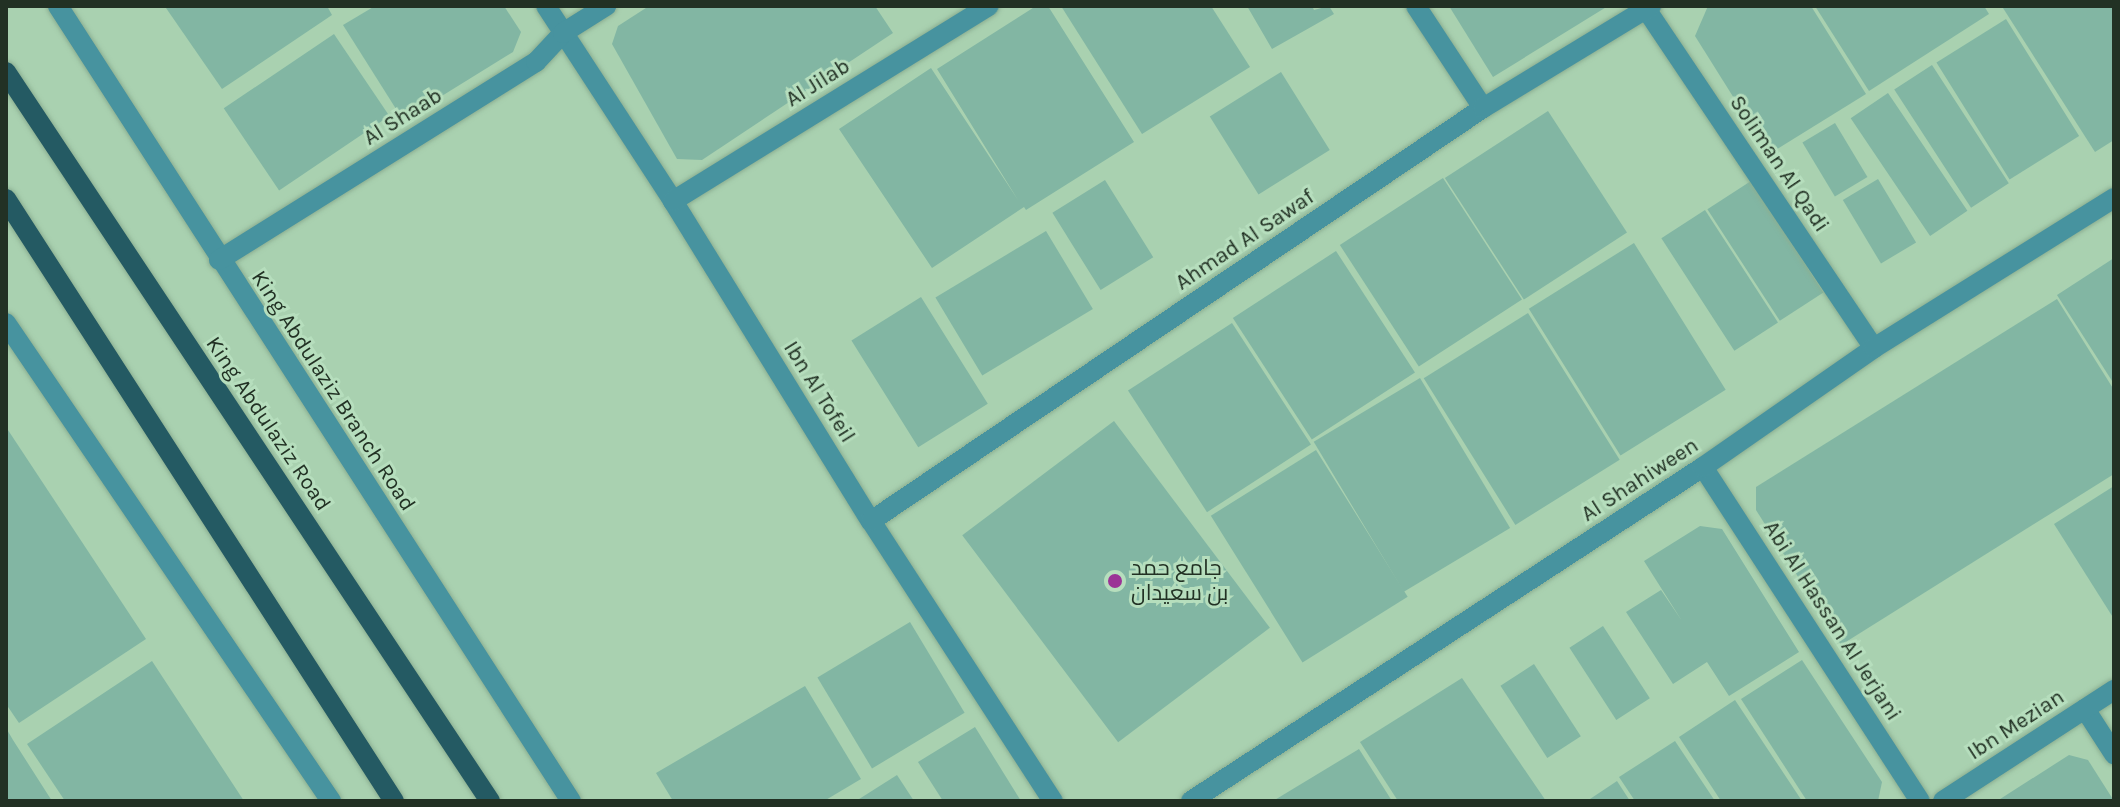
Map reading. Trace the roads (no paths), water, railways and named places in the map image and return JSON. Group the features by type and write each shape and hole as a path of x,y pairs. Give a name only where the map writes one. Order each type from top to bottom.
{"main road":[{"name":"King Abdulaziz Road","path":"6,72 490,801"},
{"path":"6,199 394,801"}],"street":[{"name":"King Abdulaziz Branch Road","path":"58,6 219,260 571,801"},
{"name":"Ibn Al Tofeil","path":"546,6 673,201 871,521 1053,801"},
{"name":"Al Shaab","path":"219,260 536,62 563,33 606,6"},
{"name":"Al Jilab","path":"673,201 989,6"},
{"path":"1416,6 1483,108"},
{"name":"Ahmad Al Sawaf","path":"871,521 1483,108 1647,7"},
{"name":"Soliman Al Qadi","path":"1647,7 1874,348"},
{"name":"Al Shahiween","path":"1191,801 1703,467 1874,348 2114,198"},
{"path":"6,323 14,352 331,801"},
{"name":"Abi Al Hassan Al Jerjani","path":"1703,467 1920,801"},
{"name":"Ibn Mezian","path":"1943,801 2114,690"},
{"path":"2085,709 2114,754"}],"place":[{"name":"جامع حمد بن سعيدان","path":"1115,581"}]}
